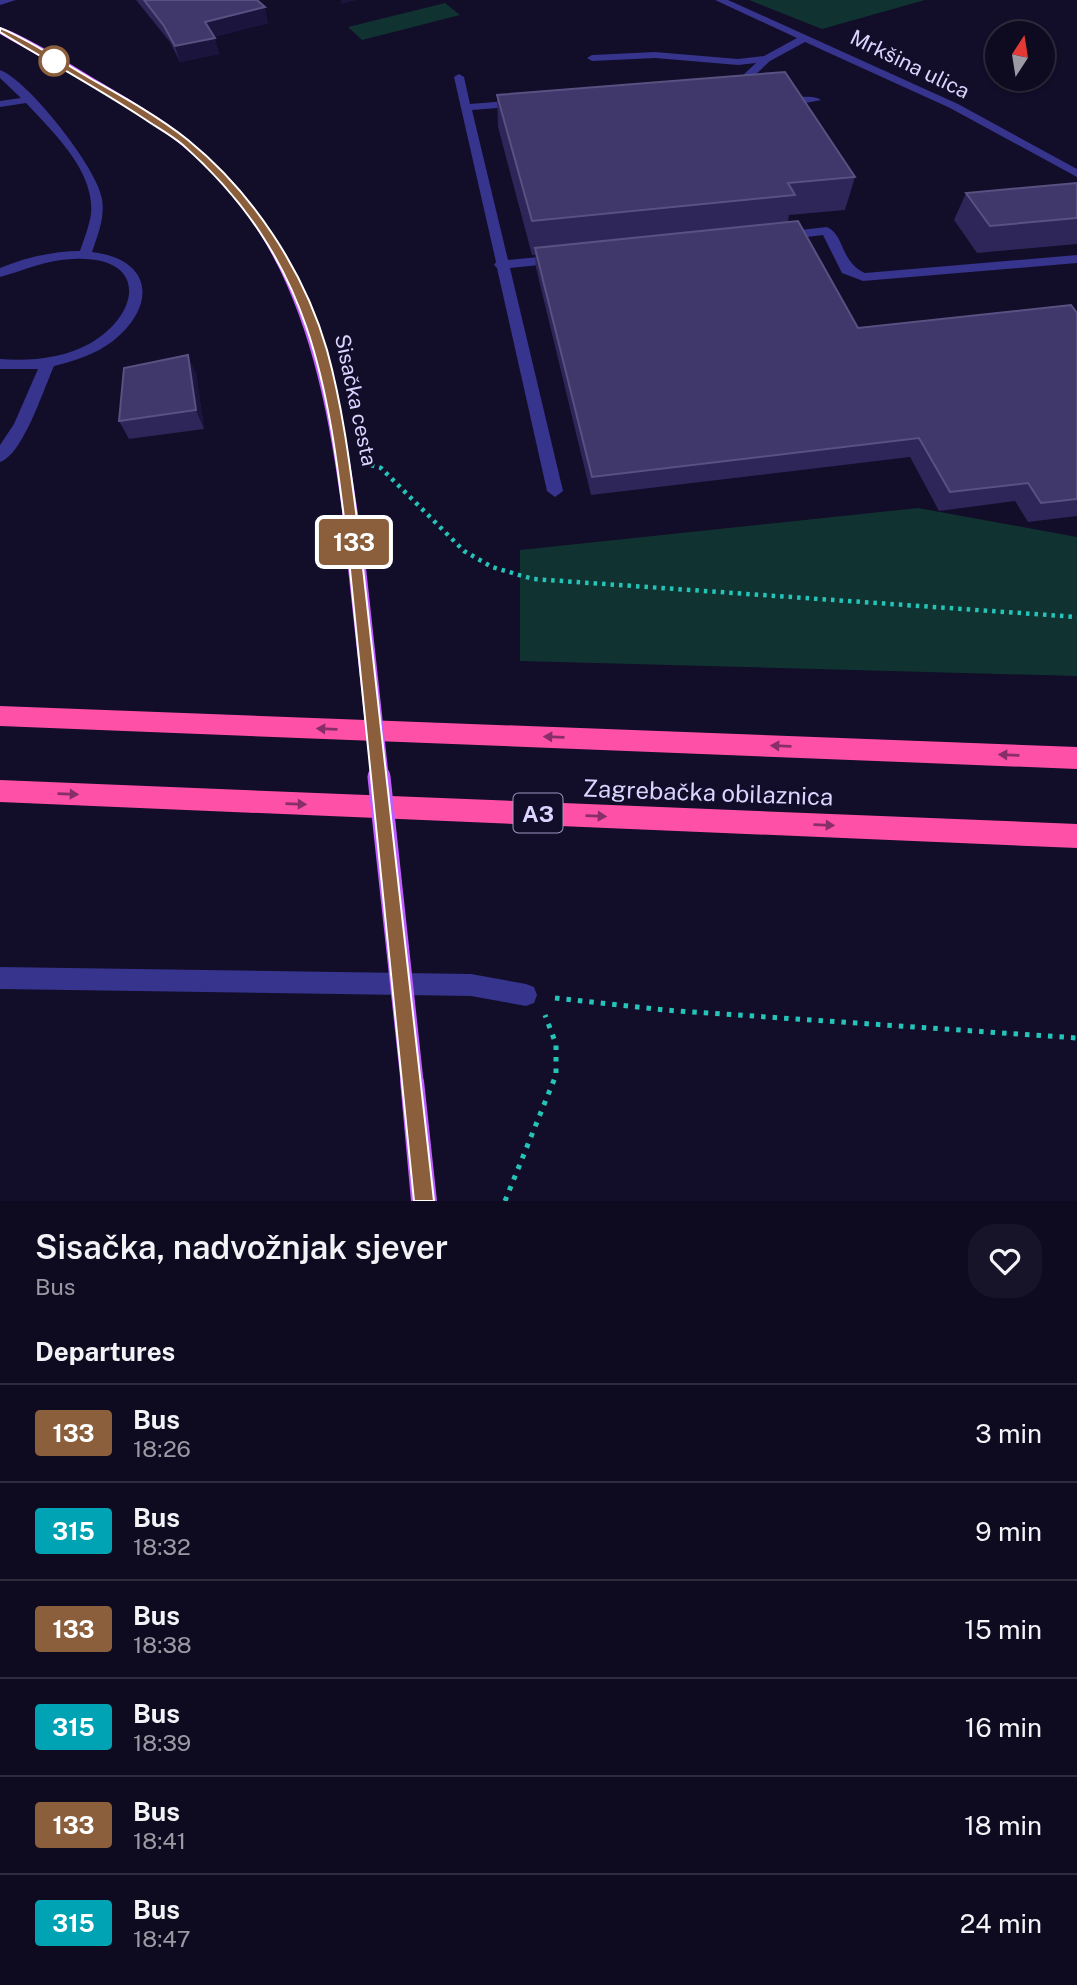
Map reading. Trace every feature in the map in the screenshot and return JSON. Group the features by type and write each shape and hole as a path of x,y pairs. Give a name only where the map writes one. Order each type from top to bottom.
{"highway":[{"name":"Zagrebačka obilaznica","path":"0,716 1077,758"},
{"name":"Zagrebačka obilaznica","path":"0,791 1077,836"}],"main road":[{"name":"Sisačka cesta","path":"0,30 120,99 184,141 230,187 267,234 295,282 321,349 342,449 355,550 424,1201"}],"street":[{"path":"0,2 11,0"},
{"name":"Mrkšina ulica","path":"720,0 807,37 954,106 1077,174"},
{"path":"592,58 655,55 738,62 766,59 807,37"},
{"path":"724,89 744,89 766,59"},
{"path":"0,73 28,100 94,182 97,212 85,255"},
{"path":"459,77 500,265 555,491"},
{"path":"772,96 795,102 816,100"},
{"path":"0,104 28,100"},
{"path":"467,107 535,102"},
{"path":"773,237 827,231 847,270 863,277 1077,259"},
{"path":"0,273 30,261 58,255 85,255 109,260 127,270 137,284 137,302 127,321 107,339 80,353 48,363 17,366 0,363"},
{"path":"500,265 568,258"},
{"path":"0,456 20,432 28,405 48,363"},
{"path":"0,978 471,985 526,995"}],"path":[{"path":"370,464 381,468 464,551 492,567 533,579 1077,617"},
{"path":"526,995 664,1010 1077,1038"},
{"path":"505,1201 556,1075 559,1057 555,1035 543,1012 526,995"}],"green space":[{"path":"749,0 925,0 822,29"},
{"path":"445,3 460,15 362,40 348,27"},
{"path":"918,508 1077,537 1077,676 520,661 520,550"}],"building":[{"path":"144,0 257,0 265,7 205,22 215,38 175,46"},
{"path":"785,72 855,177 788,183 795,195 532,221 497,95"},
{"path":"1077,183 1077,218 990,226 966,193"},
{"path":"798,221 858,328 1071,305 1077,313 1077,499 1041,503 1028,483 950,492 919,438 592,477 535,248"},
{"path":"188,355 196,410 119,421 124,368"}],"bus line":[{"name":"133","path":"0,30 120,99 184,141 230,187 267,234 295,282 321,349 342,449 355,550 424,1201"}]}
